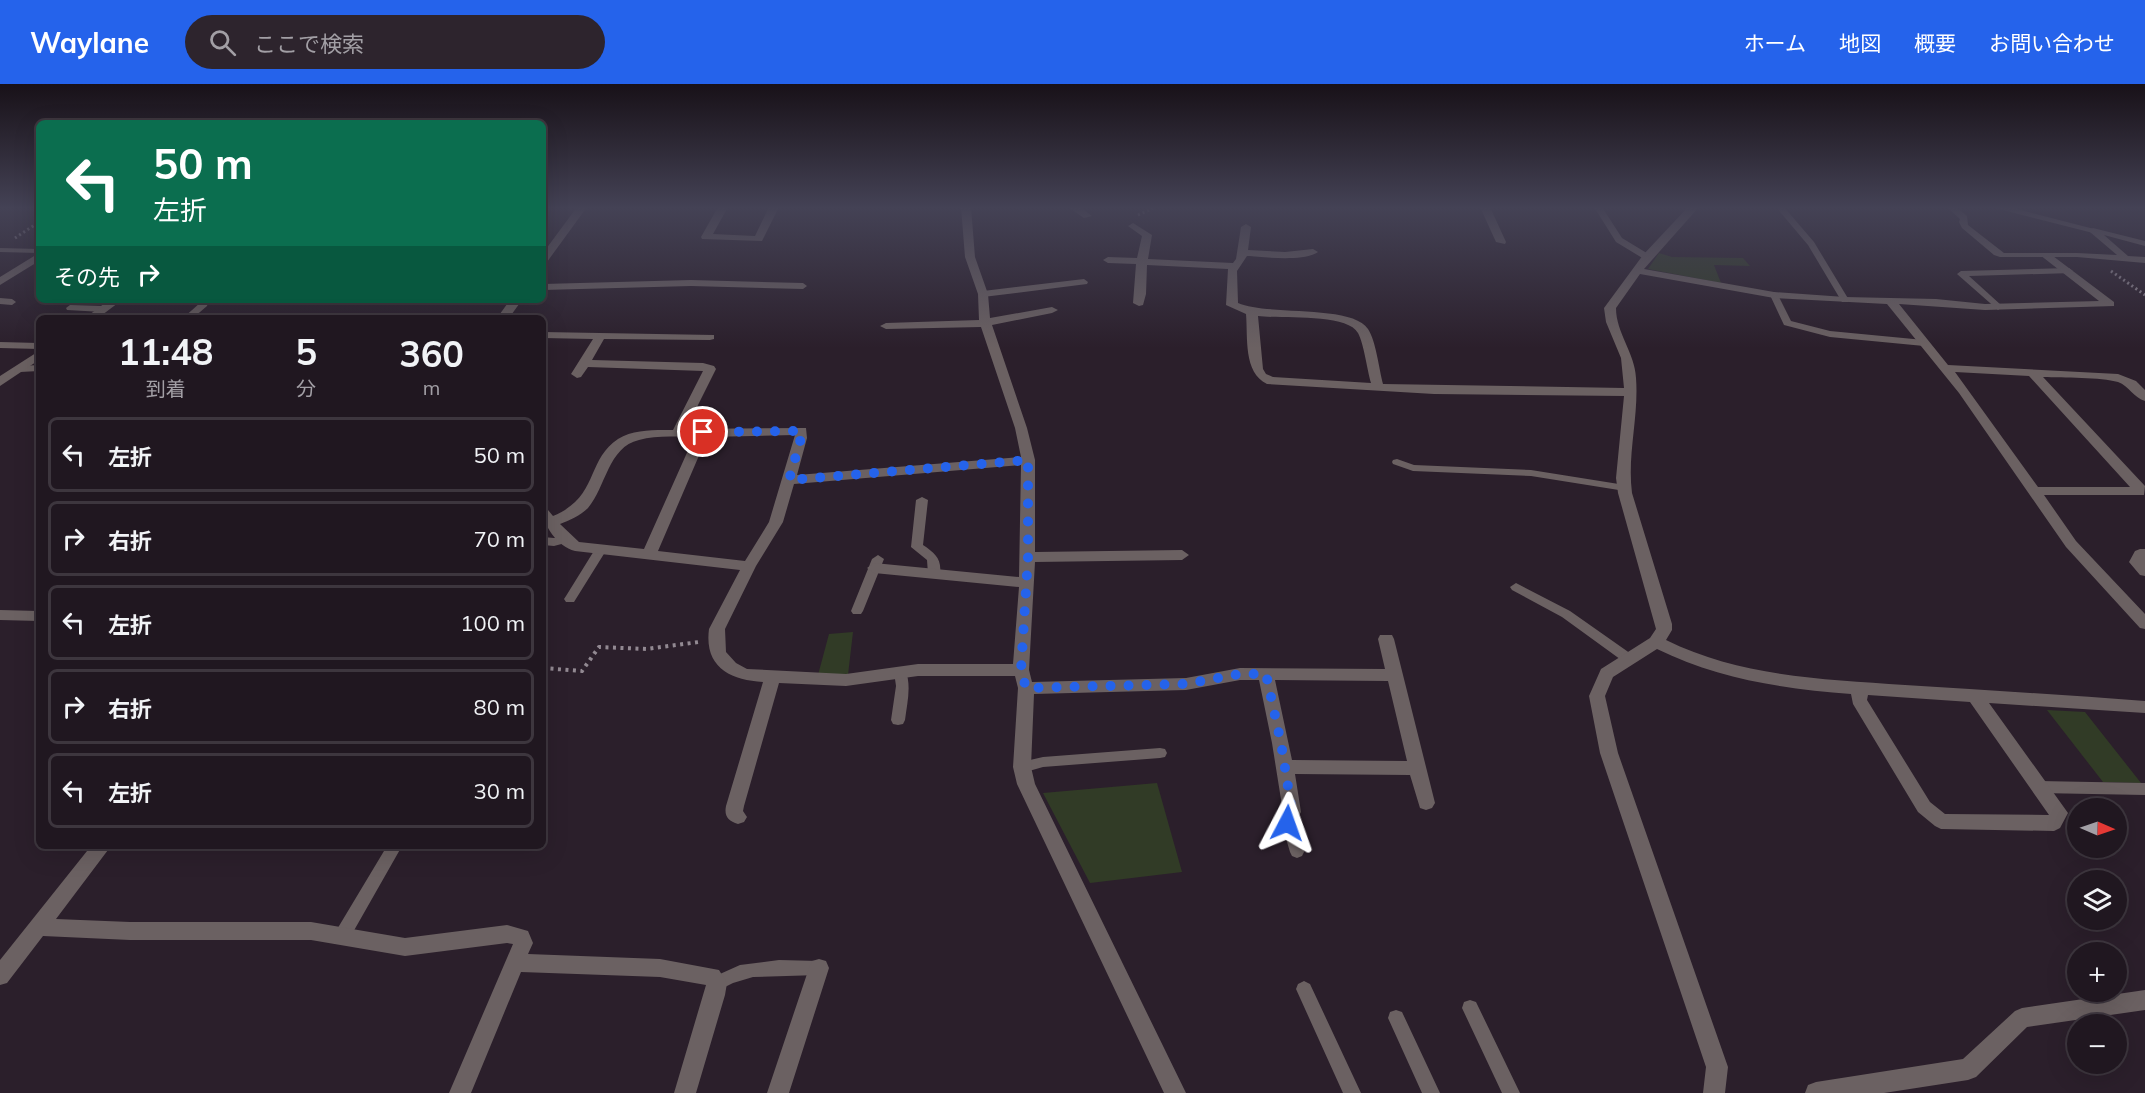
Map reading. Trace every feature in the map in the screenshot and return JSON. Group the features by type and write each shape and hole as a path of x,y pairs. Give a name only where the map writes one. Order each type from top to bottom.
{"street":[{"path":"970,254 982,294 986,322 1021,428 1028,460 1028,557 1021,670 1026,688 1022,767 1026,784 1175,1093"},
{"path":"1139,303 1142,294 1141,267 1145,254"},
{"path":"1242,254 1232,271 1231,303 1236,308 1252,313 1320,316 1358,324 1363,330 1378,387"},
{"path":"1276,254 1298,254"},
{"path":"1652,254 1612,303 1610,313 1627,355 1630,392 1623,478 1664,630 1656,642 1607,673 1597,696 1609,753 1717,1067 1714,1093"},
{"path":"1643,264 1774,295 1998,307 2110,304 2045,255"},
{"path":"0,282 36,258"},
{"path":"1108,260 1235,266"},
{"path":"1890,301 1946,368 2082,558 2145,624"},
{"path":"95,315 112,303"},
{"path":"886,326 986,322 1052,310"},
{"path":"1252,313 1256,364 1258,373 1265,380 1378,387 1630,392"},
{"path":"546,335 710,337"},
{"path":"600,337 580,369 703,367 710,369 678,433"},
{"path":"0,345 36,346"},
{"path":"0,382 36,358"},
{"path":"1946,368 2118,378 2140,388 2145,397"},
{"path":"2032,373 2143,490"},
{"path":"749,566 575,546 565,539 547,517 582,505 612,450 618,443 642,434 801,431 789,480 773,528 749,566 717,629 715,640 718,653 731,669 745,675 846,680 940,669 1021,670"},
{"path":"648,555 703,432"},
{"path":"789,480 1028,460"},
{"path":"2033,491 2143,490"},
{"path":"2145,554 2140,554 2136,562 2145,571"},
{"path":"1028,557 1182,555"},
{"path":"876,563 934,574 1025,583"},
{"path":"0,615 36,616"},
{"path":"1386,639 1426,803"},
{"path":"1656,642 1696,662 1737,675 1782,682 2144,707"},
{"path":"1026,688 1186,684 1240,674 1395,675"},
{"path":"1266,674 1292,812"},
{"path":"738,817 734,813 735,806 772,677"},
{"path":"1860,688 1859,700 1924,807 1941,821 2054,823 2059,813 1975,696"},
{"path":"1284,767 1418,768"},
{"path":"0,976 100,849"},
{"path":"38,927 130,931 311,932 405,947 516,935 521,937 523,943 460,1093"},
{"path":"515,963 660,968 712,977 717,983 716,995 685,1093"},
{"path":"778,1093 819,968"},
{"path":"1816,1093 1968,1069 2022,1018 2145,1000"}],"lane":[{"path":"1633,254 1643,264"},
{"path":"1817,254 1845,300"},
{"path":"2023,254 2145,260"},
{"path":"2121,254 2125,258"},
{"path":"1998,307 1961,274 2069,271"},
{"path":"982,294 1084,282"},
{"path":"546,287 691,283 803,286"},
{"path":"1774,295 1787,323 1830,334 1924,343"},
{"path":"0,302 12,302"},
{"path":"191,315 204,303"},
{"path":"70,308 103,309"},
{"path":"20,369 36,368"},
{"path":"1397,462 1413,468 1531,473 1625,488"},
{"path":"922,500 917,547 933,558 936,566 934,574"},
{"path":"546,541 565,539"},
{"path":"570,599 601,549"},
{"path":"857,611 876,563"},
{"path":"1516,587 1566,614 1629,659"},
{"path":"898,720 903,686 900,672"},
{"path":"1022,767 1043,762 1160,753"},
{"path":"2039,787 2145,789"},
{"path":"1292,812 1287,818 1287,823 1297,852"},
{"path":"342,936 393,849"},
{"path":"717,983 730,974 745,970 819,968"},
{"path":"1304,989 1352,1093"},
{"path":"1470,1008 1512,1093"},
{"path":"1396,1018 1431,1093"}],"path":[{"path":"2091,256 2145,295"},
{"path":"546,668 582,670 599,647 646,649 715,640"}],"green space":[{"path":"1658,254 1672,257 1743,258 1750,266 1714,265 1721,283 1648,269"},
{"path":"853,632 848,675 818,675 829,634"},
{"path":"2047,710 2085,712 2141,783 2103,782"},
{"path":"1157,783 1182,872 1090,883 1043,793"}],"route":[{"path":"703,432 791,429 801,431 789,480 1028,460 1028,557 1021,670 1026,688 1186,684 1240,674 1266,674 1281,743 1292,812 1287,818 1287,823"}]}
